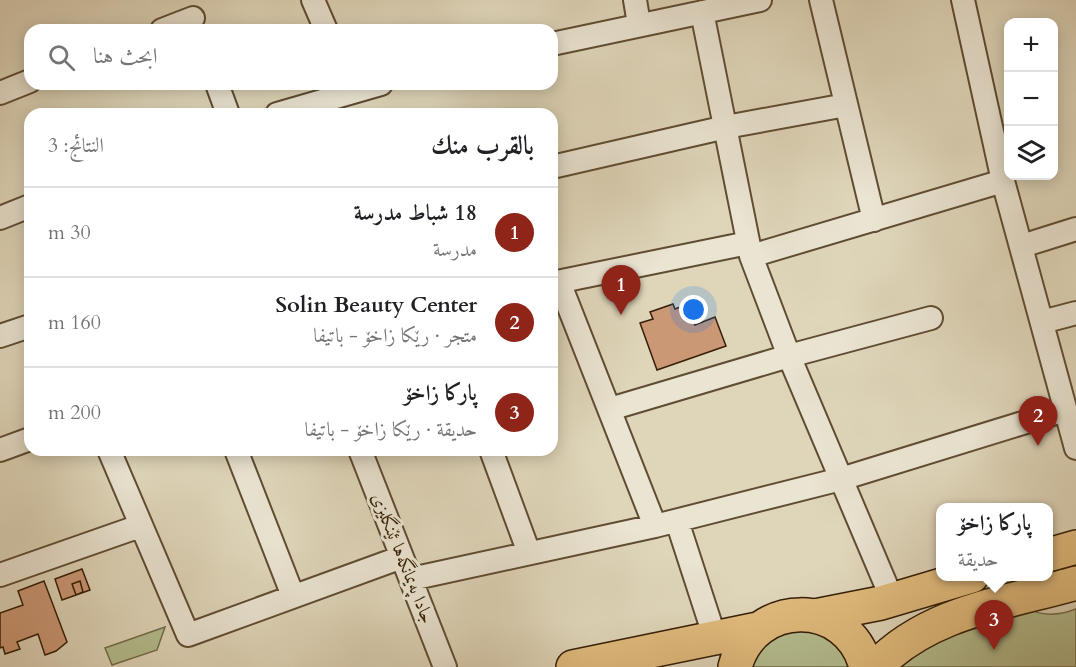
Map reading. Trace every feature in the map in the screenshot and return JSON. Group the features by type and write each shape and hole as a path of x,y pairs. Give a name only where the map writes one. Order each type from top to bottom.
{"highway":[{"path":"1053,554 1076,547"},
{"path":"735,667 746,642 758,629 775,619 795,614 815,615 886,601 955,581"},
{"path":"876,667 909,639 947,619 1076,583"},
{"path":"886,601 875,619 884,636 909,639"},
{"path":"815,615 835,623 851,636 863,654 866,667"},
{"path":"573,667 758,629"}],"street":[{"path":"313,0 323,24"},
{"path":"634,0 639,24"},
{"path":"558,43 760,0"},
{"path":"821,0 874,220"},
{"path":"963,0 1003,181 1042,322 1068,401 1076,448"},
{"path":"702,12 750,250 789,356 841,479 886,601"},
{"path":"175,24 192,16"},
{"path":"0,93 24,83"},
{"path":"219,90 226,108"},
{"path":"293,108 342,90"},
{"path":"558,166 726,127 846,105"},
{"path":"558,282 750,250 874,220 1003,181"},
{"path":"0,218 24,208"},
{"path":"1022,246 1076,229"},
{"path":"558,289 610,409 655,526"},
{"path":"1042,322 1076,313"},
{"path":"610,409 789,356 931,318"},
{"path":"0,336 24,328"},
{"path":"411,579 677,521 841,479 1068,401"},
{"path":"0,450 24,442"},
{"path":"112,456 188,635 402,557"},
{"path":"238,456 293,596"},
{"name":"جادا په‌يمانگه‌ها ئێنگليزى","path":"362,456 446,667"},
{"path":"492,456 529,553"},
{"path":"677,521 715,638"},
{"path":"0,575 140,526"}],"green space":[{"path":"1024,606 1043,614 1063,613 1076,609 1076,667 892,667 930,636"},
{"path":"165,627 157,650 112,665 105,648"},
{"path":"794,628 828,634 853,667 750,667 763,644"}],"building":[{"path":"673,304 675,309 688,304 695,325 715,317 726,346 657,370 640,323 653,319 650,312"},
{"path":"82,569 90,590 62,600 55,579"},
{"path":"44,581 67,642 56,651 45,655 38,634 17,642 20,649 5,654 3,647 0,648 0,613 23,605 18,591"},
{"path":"80,581 83,592 76,595 72,584"}],"place":[{"name":"18 شباط مدرسة","path":"621,315"},
{"name":"Solin Beauty Center","path":"1038,446"},
{"name":"پارکا زاخۆ","path":"994,650"}]}
